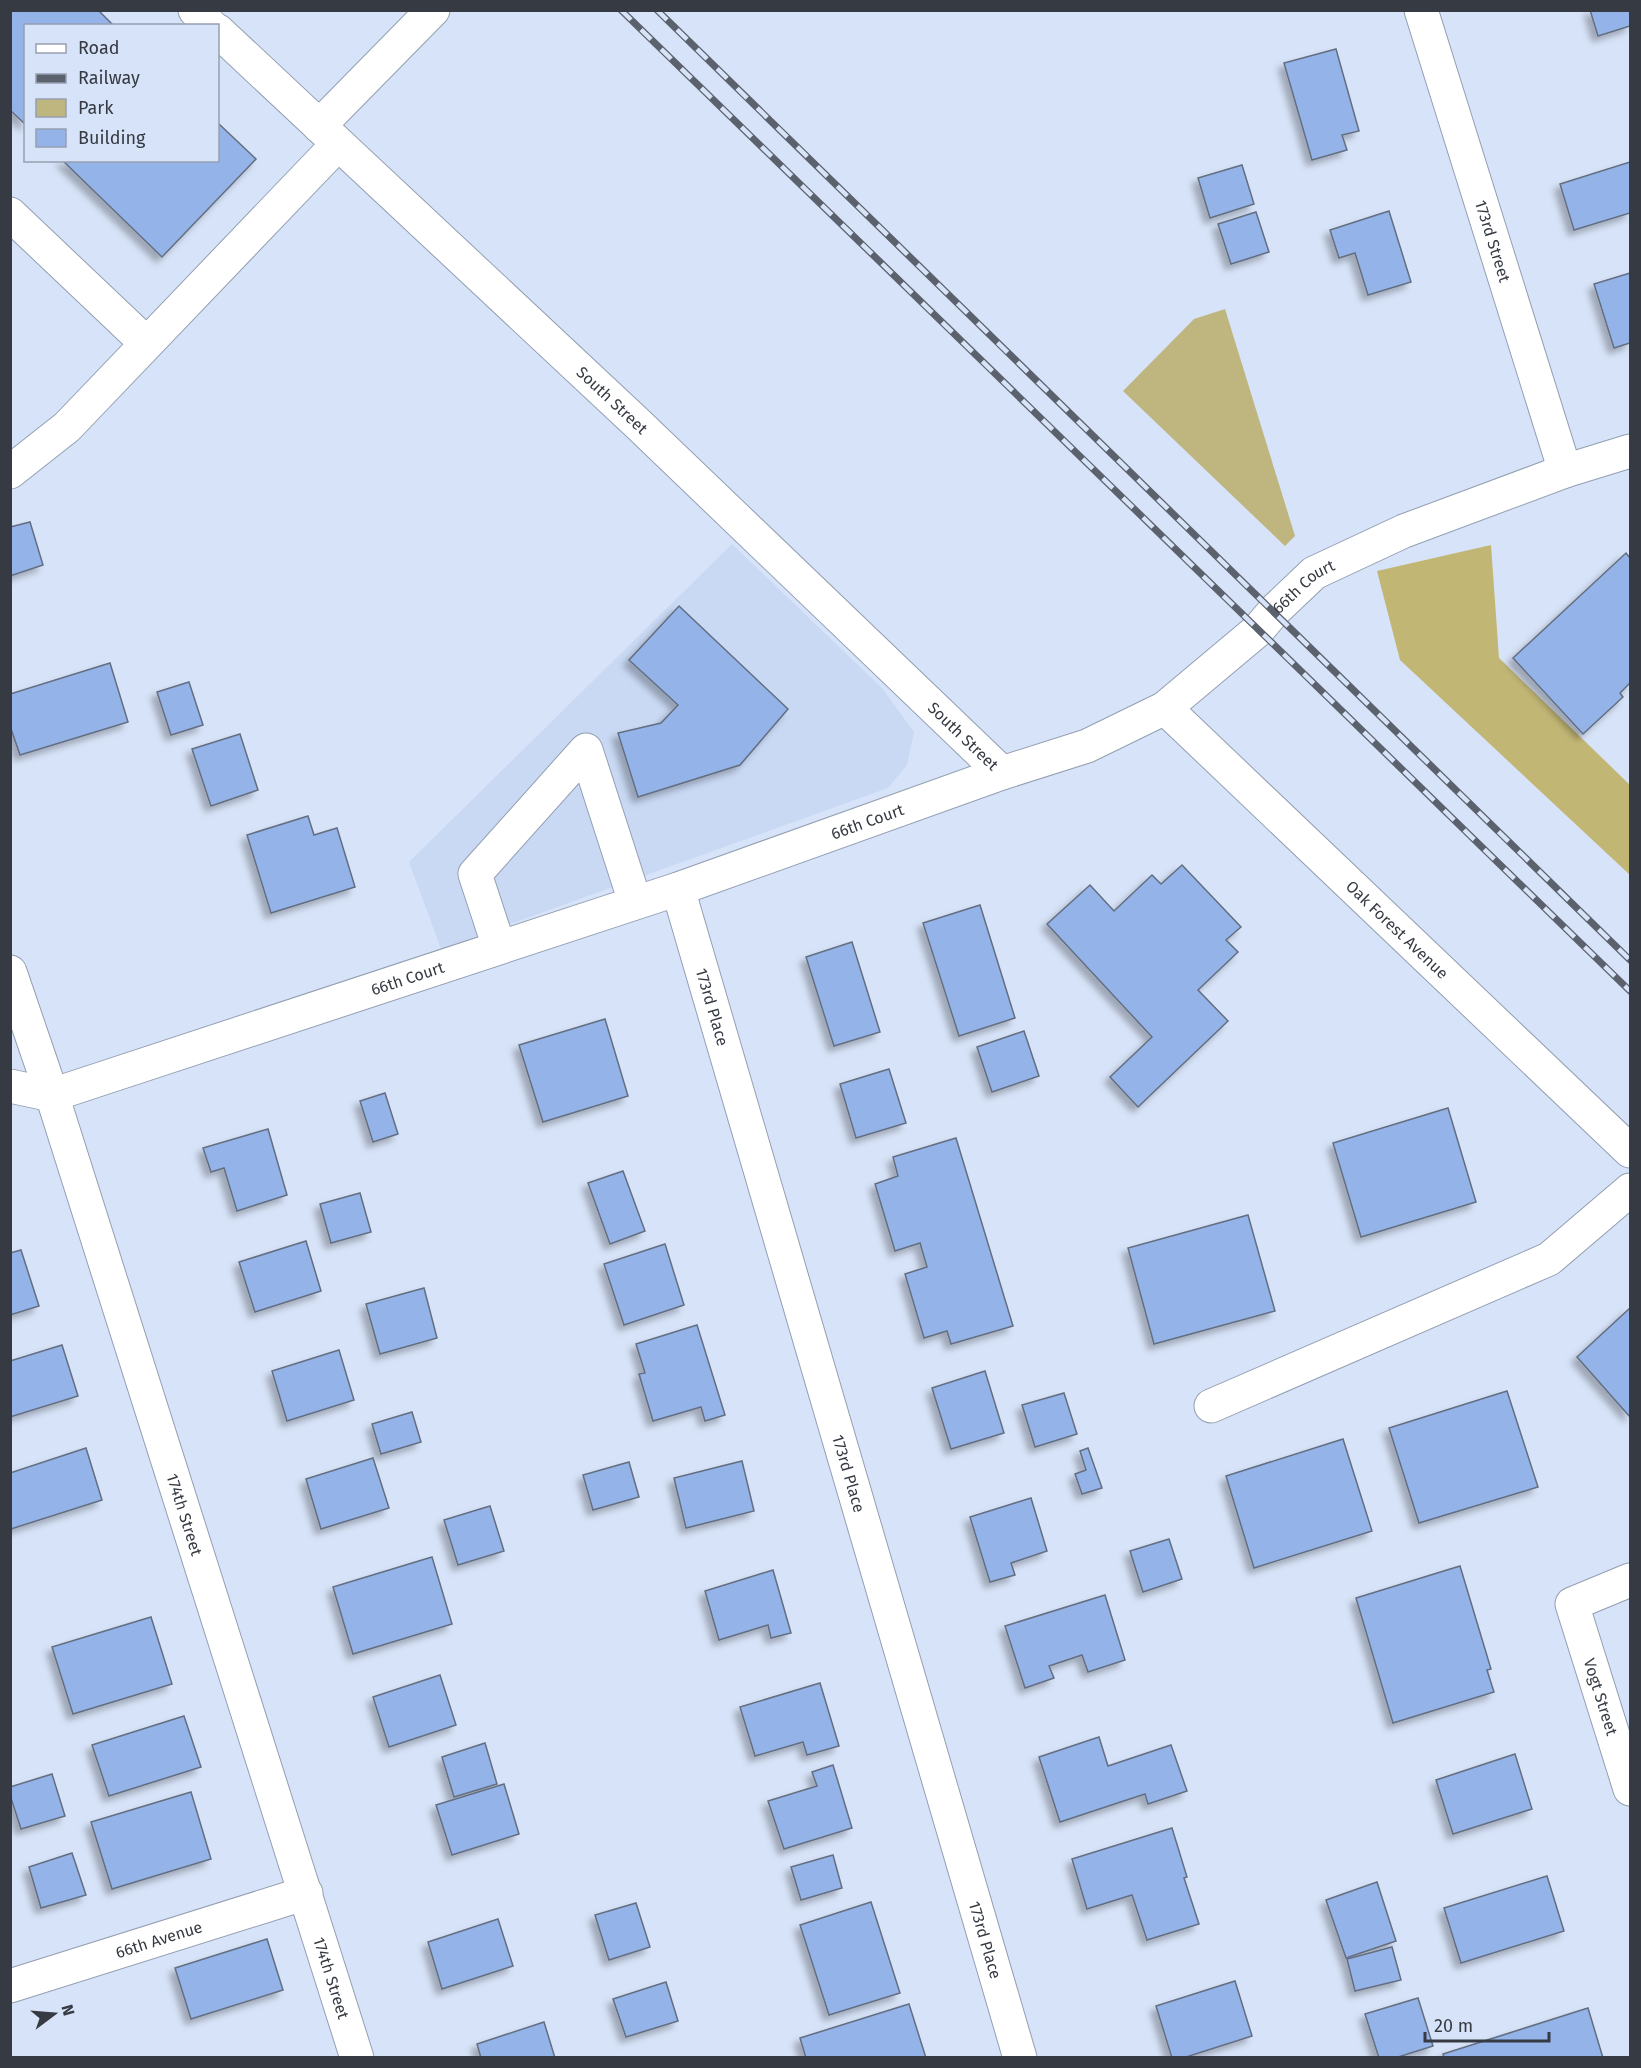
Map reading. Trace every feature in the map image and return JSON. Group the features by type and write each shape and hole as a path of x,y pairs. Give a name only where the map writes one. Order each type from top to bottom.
{"street":[{"path":"195,10 209,24"},
{"path":"10,472 67,427 146,343 329,135 433,10"},
{"name":"173rd Street","path":"1421,10 1565,471"},
{"name":"South Street","path":"219,32 628,415 1002,773"},
{"path":"10,214 146,343"},
{"name":"66th Court","path":"52,1095 678,888 1002,773 1087,746 1165,708 1258,630 1274,611 1314,573 1404,531 1565,471 1630,451"},
{"name":"Oak Forest Avenue","path":"1165,708 1630,1151"},
{"path":"499,947 475,874 586,750 635,902"},
{"name":"173rd Place","path":"678,888 1020,2058"},
{"name":"174th Street","path":"10,972 52,1095 357,2058"},
{"path":"10,1086 52,1095"},
{"path":"1211,1406 1549,1259 1630,1190"},
{"name":"Vogt Street","path":"1630,1580 1572,1604 1630,1789"},
{"name":"66th Avenue","path":"10,1986 306,1893"}],"shaded area":[{"path":"732,544 882,688 914,732 907,765 888,788 441,949 409,862"},
{"path":"1491,545 1499,658 1630,785 1630,875 1400,660 1377,571"}],"green space":[{"path":"1225,309 1295,536 1285,546 1123,391 1194,319"}],"building":[{"path":"10,10 98,10 112,24 24,24 24,123 10,110"},
{"path":"1590,10 1630,10 1630,26 1598,36"},
{"path":"1336,49 1359,131 1342,135 1347,150 1312,160 1284,63"},
{"path":"219,124 256,159 162,257 64,162 219,162"},
{"path":"1630,162 1630,213 1574,230 1560,184"},
{"path":"1242,165 1254,204 1210,218 1198,178"},
{"path":"1389,211 1411,282 1368,295 1355,253 1339,258 1330,230"},
{"path":"1256,212 1269,252 1231,264 1218,224"},
{"path":"1630,273 1630,343 1614,348 1594,284"},
{"path":"30,522 43,565 10,576 10,527"},
{"path":"1626,553 1630,558 1630,683 1620,693 1623,697 1583,734 1513,658"},
{"path":"679,606 788,709 740,765 638,797 618,733 661,723 678,705 629,660"},
{"path":"110,663 128,722 20,755 10,726 10,694"},
{"path":"189,682 203,725 171,735 157,692"},
{"path":"240,734 258,790 211,806 192,749"},
{"path":"308,816 314,835 337,828 355,887 271,913 247,835"},
{"path":"1182,865 1241,927 1226,940 1238,952 1198,990 1228,1021 1138,1107 1110,1077 1152,1037 1047,924 1090,885 1114,911 1152,875 1161,884"},
{"path":"980,905 1015,1018 959,1036 923,923"},
{"path":"852,942 880,1032 834,1046 806,957"},
{"path":"605,1019 628,1096 543,1122 519,1045"},
{"path":"1024,1031 1039,1076 992,1092 977,1047"},
{"path":"889,1069 906,1123 856,1138 840,1084"},
{"path":"385,1093 398,1134 373,1142 360,1101"},
{"path":"1448,1108 1476,1202 1361,1237 1333,1143"},
{"path":"268,1129 287,1195 237,1211 224,1168 211,1172 203,1148"},
{"path":"956,1138 1013,1326 951,1344 947,1331 924,1338 905,1274 927,1267 920,1243 895,1251 875,1184 898,1176 893,1157"},
{"path":"623,1171 645,1231 610,1244 588,1183"},
{"path":"360,1193 371,1232 331,1243 320,1204"},
{"path":"1248,1215 1275,1311 1154,1344 1128,1248"},
{"path":"306,1241 321,1291 255,1312 239,1262"},
{"path":"665,1244 684,1305 624,1325 604,1264"},
{"path":"21,1250 39,1306 10,1315 10,1253"},
{"path":"424,1288 437,1338 380,1354 366,1304"},
{"path":"1630,1308 1630,1417 1577,1357"},
{"path":"697,1325 725,1415 705,1421 701,1407 653,1421 639,1374 645,1373 636,1344"},
{"path":"62,1345 78,1396 10,1417 10,1361"},
{"path":"339,1350 354,1400 287,1421 272,1371"},
{"path":"985,1371 1004,1433 951,1449 932,1388"},
{"path":"1507,1391 1538,1487 1419,1523 1389,1428"},
{"path":"1064,1393 1077,1434 1035,1447 1022,1405"},
{"path":"412,1412 421,1442 381,1454 372,1424"},
{"path":"1343,1439 1372,1531 1254,1568 1226,1476"},
{"path":"86,1448 102,1500 11,1529 10,1473"},
{"path":"1088,1448 1102,1488 1082,1494 1075,1474 1086,1470 1080,1451"},
{"path":"373,1458 389,1508 321,1529 306,1479"},
{"path":"742,1461 754,1511 686,1528 674,1478"},
{"path":"629,1462 639,1497 593,1510 583,1475"},
{"path":"1031,1498 1047,1551 1011,1563 1015,1575 990,1582 970,1517"},
{"path":"490,1506 504,1551 458,1565 444,1520"},
{"path":"1169,1539 1182,1579 1143,1592 1130,1551"},
{"path":"432,1557 452,1624 353,1654 333,1587"},
{"path":"1460,1566 1491,1669 1487,1670 1494,1692 1393,1723 1356,1598"},
{"path":"773,1570 791,1633 771,1638 768,1625 719,1640 705,1591"},
{"path":"1105,1595 1125,1660 1088,1672 1082,1655 1049,1666 1054,1678 1025,1688 1005,1626"},
{"path":"151,1617 172,1684 73,1714 52,1647"},
{"path":"440,1675 456,1725 389,1747 373,1697"},
{"path":"820,1683 839,1746 807,1755 803,1742 755,1756 740,1707"},
{"path":"184,1716 201,1767 109,1796 92,1745"},
{"path":"1099,1737 1108,1766 1171,1745 1187,1791 1148,1804 1145,1794 1060,1822 1039,1757"},
{"path":"485,1743 497,1784 454,1797 442,1757"},
{"path":"1515,1754 1532,1809 1453,1834 1436,1780"},
{"path":"833,1765 852,1828 784,1849 768,1801 817,1786 812,1772"},
{"path":"52,1774 65,1816 21,1829 10,1795 10,1787"},
{"path":"504,1784 519,1834 452,1855 436,1805"},
{"path":"191,1792 211,1859 112,1889 91,1822"},
{"path":"1172,1828 1187,1877 1184,1878 1199,1924 1147,1940 1132,1895 1087,1909 1072,1859"},
{"path":"72,1853 86,1895 41,1908 29,1867"},
{"path":"833,1855 842,1888 801,1900 791,1867"},
{"path":"1547,1876 1564,1931 1461,1963 1444,1908"},
{"path":"1377,1882 1396,1941 1346,1958 1326,1900"},
{"path":"871,1902 900,1993 829,2015 800,1925"},
{"path":"636,1903 650,1947 609,1960 595,1915"},
{"path":"498,1919 513,1966 442,1989 428,1942"},
{"path":"267,1939 283,1990 191,2019 175,1968"},
{"path":"1392,1947 1401,1980 1355,1991 1347,1959"},
{"path":"1235,1981 1252,2036 1183,2058 1172,2058 1156,2006"},
{"path":"666,1982 678,2021 626,2037 613,1999"},
{"path":"1418,1998 1433,2046 1395,2058 1379,2058 1365,2014"},
{"path":"909,2004 926,2058 806,2058 800,2038"},
{"path":"1588,2008 1603,2058 1444,2058 1443,2054"},
{"path":"544,2022 555,2058 481,2058 477,2044"}],"railway":[{"path":"621,10 1630,991"},
{"path":"657,10 1630,960"}]}
